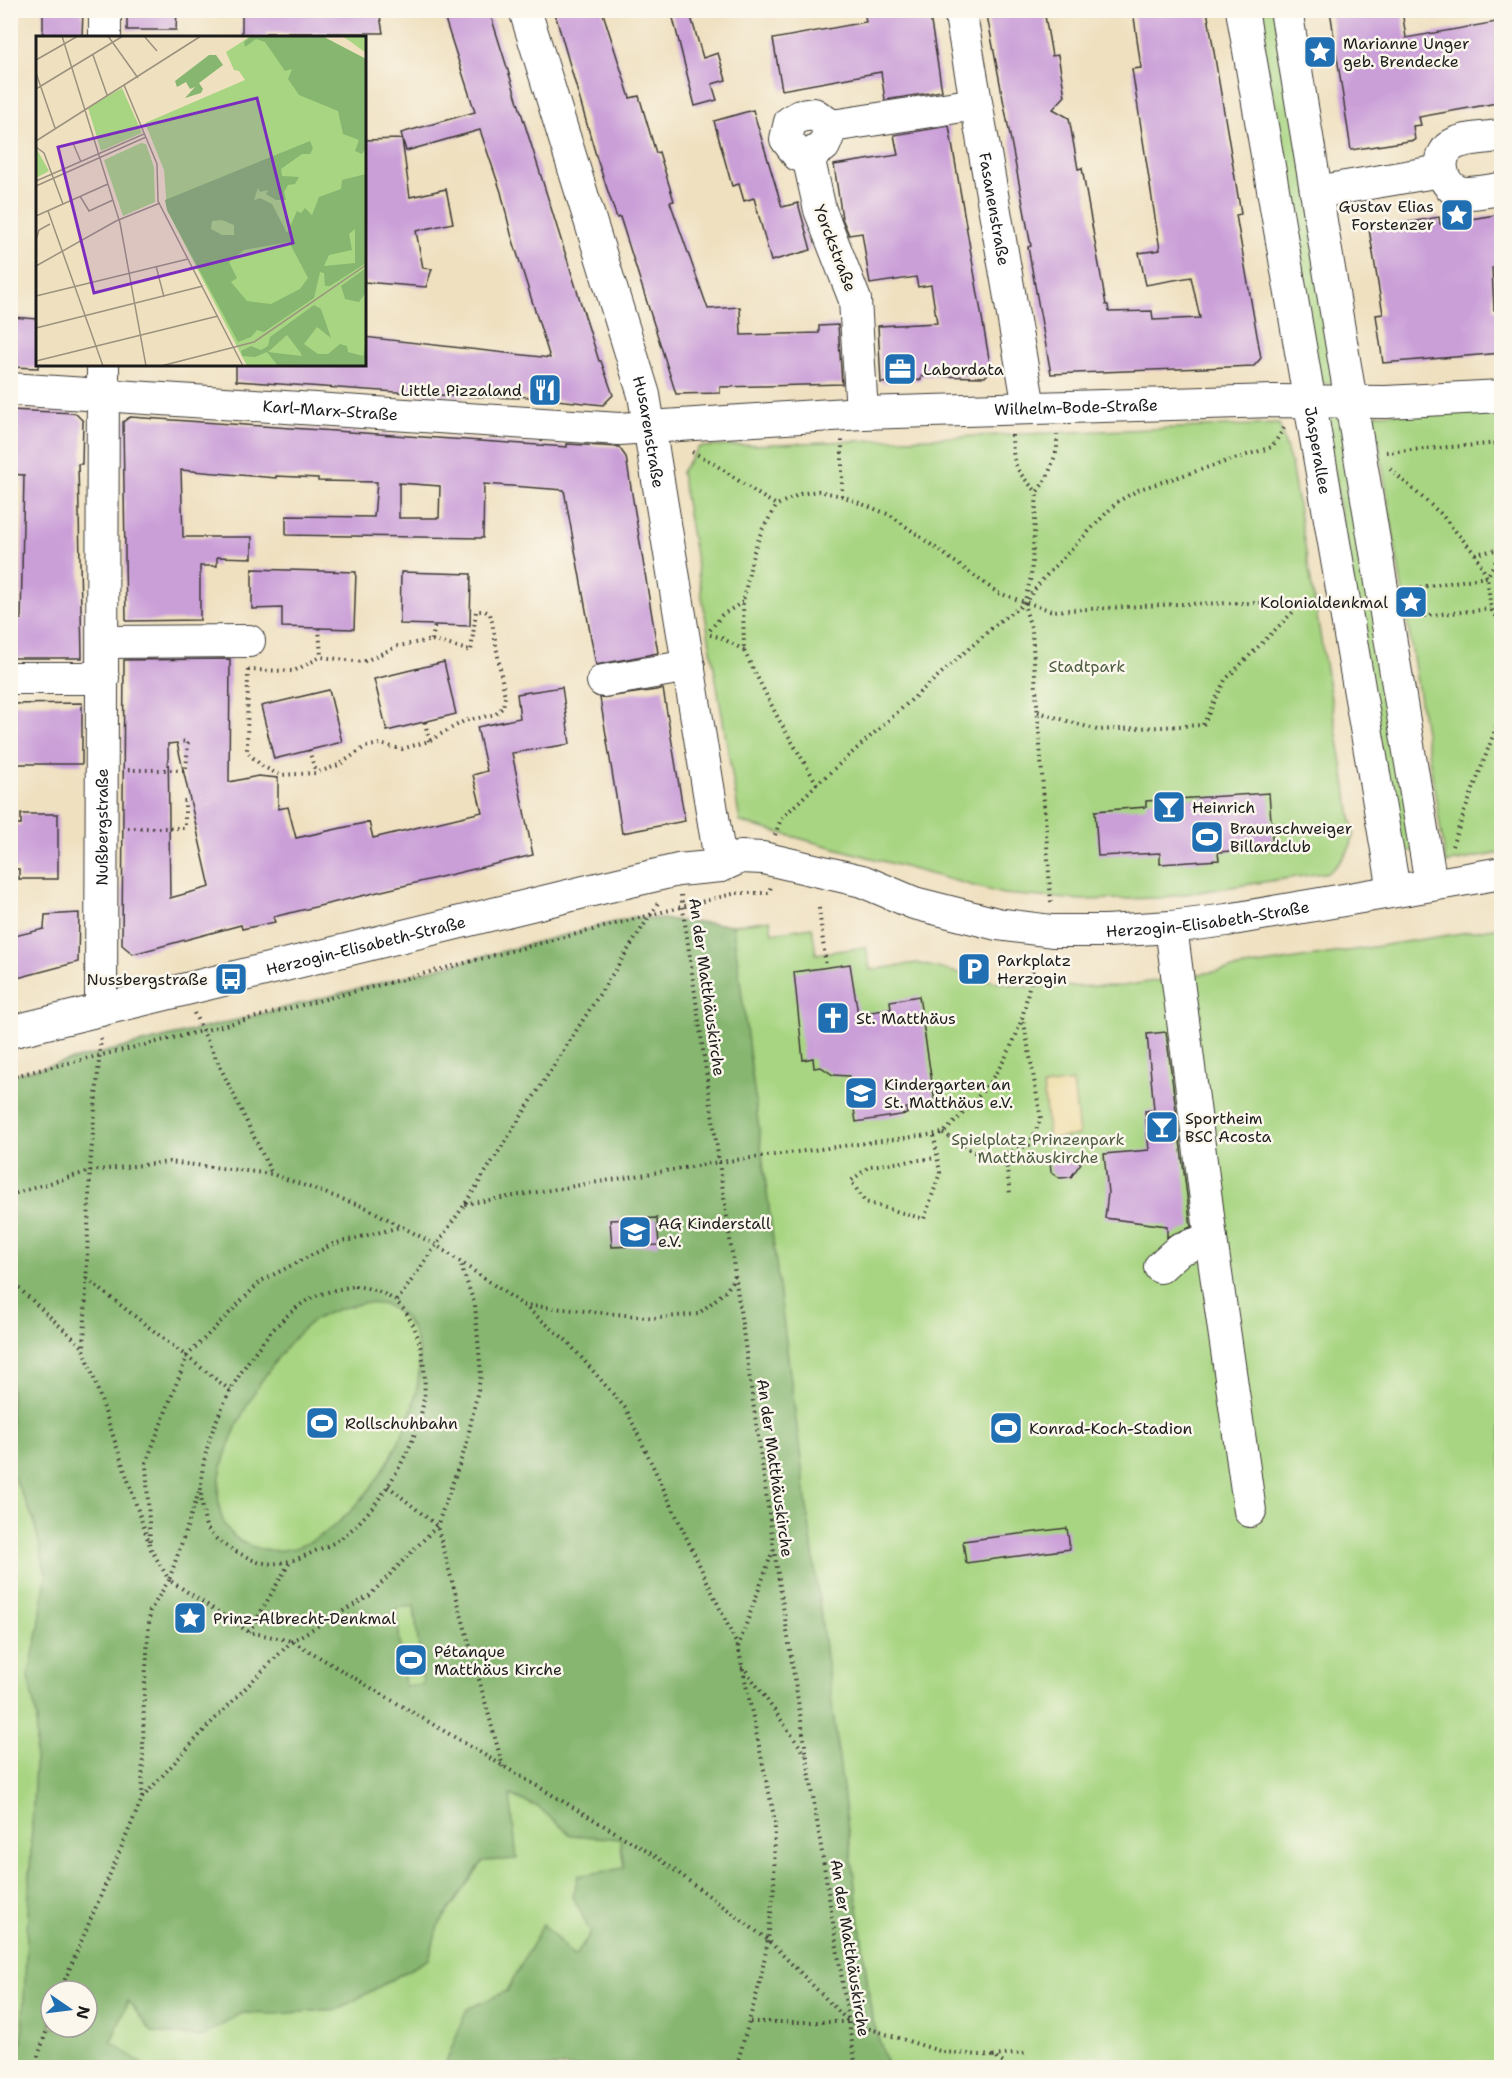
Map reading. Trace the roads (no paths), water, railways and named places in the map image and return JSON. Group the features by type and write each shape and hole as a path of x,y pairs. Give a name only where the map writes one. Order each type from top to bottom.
{"street":[{"path":"105,10 105,36"},
{"name":"Husarenstraße","path":"525,10 645,395 721,866"},
{"name":"Fasanenstraße","path":"960,10 976,104 1020,418"},
{"name":"Jasperallee","path":"1242,10 1299,412 1394,890"},
{"path":"1286,10 1431,884"},
{"name":"Yorckstraße","path":"862,413 855,300 820,210 808,156 824,146 832,126 976,104"},
{"path":"1502,138 1498,136 1454,144 1443,155 1441,171 1447,185 1460,192 1502,189"},
{"path":"1316,192 1441,171"},
{"name":"Karl-Marx-Straße","path":"10,389 103,380 620,429 651,427"},
{"name":"Nußbergstraße","path":"101,1010 103,380"},
{"name":"Wilhelm-Bode-Straße","path":"651,427 862,413 1020,418 1299,412 1351,402 1502,396"},
{"path":"103,642 249,655"},
{"path":"603,681 689,666"},
{"path":"10,678 103,678"},
{"name":"Herzogin-Elisabeth-Straße","path":"10,1032 678,870 721,866 741,874 856,898 914,903 997,924 1052,931 1171,927 1502,873"},
{"path":"1171,927 1210,1239 1250,1511"},
{"path":"1160,1268 1180,1249 1210,1239"}],"place":[{"name":"Marianne Unger geb. Brendecke","path":"1320,52"},
{"name":"Gustav Elias Forstenzer","path":"1457,215"},
{"name":"Labordata","path":"900,369"},
{"name":"Little Pizzaland","path":"545,390"},
{"name":"Kolonialdenkmal","path":"1411,602"},
{"name":"Heinrich","path":"1169,807"},
{"name":"Braunschweiger Billardclub","path":"1207,837"},
{"name":"Parkplatz Herzogin","path":"974,969"},
{"name":"Nussbergstraße","path":"231,979"},
{"name":"St. Matthäus","path":"833,1018"},
{"name":"Kindergarten an St. Matthäus e.V.","path":"861,1093"},
{"name":"Sportheim BSC Acosta","path":"1162,1127"},
{"name":"AG Kinderstall e.V.","path":"635,1232"},
{"name":"Rollschuhbahn","path":"322,1423"},
{"name":"Konrad-Koch-Stadion","path":"1006,1428"},
{"name":"Prinz-Albrecht-Denkmal","path":"190,1618"},
{"name":"Pétanque Matthäus Kirche","path":"411,1660"}],"park label":[{"name":"Stadtpark","path":"1087,666"},
{"name":"Spielplatz Prinzenpark Matthäuskirche","path":"1038,1148"}]}
